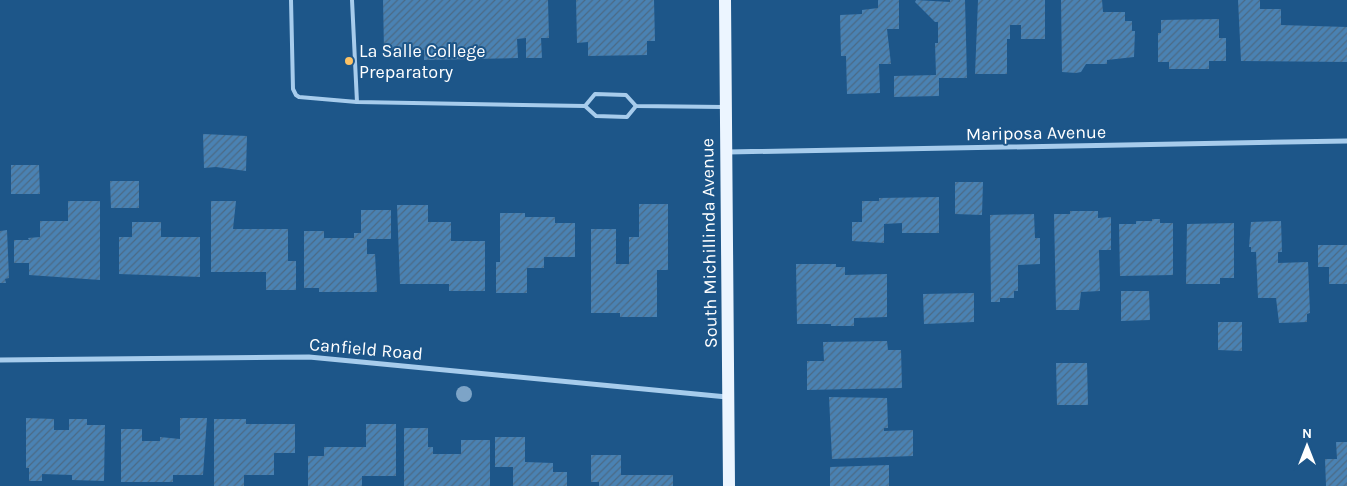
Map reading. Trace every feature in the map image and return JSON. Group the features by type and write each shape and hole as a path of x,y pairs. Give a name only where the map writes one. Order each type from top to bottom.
{"main road":[{"name":"South Michillinda Avenue","path":"725,0 724,107 729,486"}],"street":[{"name":"Mariposa Avenue","path":"725,152 1347,141"},
{"name":"Canfield Road","path":"0,360 309,357 728,398"}],"lane":[{"path":"292,0 293,89 296,96 357,102 585,106 596,116 627,117 636,106"},
{"path":"352,0 357,102"},
{"path":"585,106 595,94 626,94 636,106 724,107"}],"building":[{"path":"383,0 548,0 549,38 541,38 542,58 526,58 526,38 517,39 518,58 424,60 424,50 384,51"},
{"path":"576,0 654,0 655,41 647,41 647,55 588,56 588,42 577,43"},
{"path":"878,0 899,0 899,29 887,29 891,64 879,64 880,93 847,94 846,56 841,56 840,15 862,14 862,10 878,8"},
{"path":"916,0 950,2 950,0 965,0 967,78 939,78 939,96 894,97 894,76 936,75 935,43 938,43 938,22 935,22 915,2"},
{"path":"978,0 1045,0 1045,39 1021,39 1021,25 1010,25 1010,39 1007,39 1007,74 975,74"},
{"path":"1061,0 1102,0 1103,12 1125,12 1125,21 1132,21 1132,31 1135,31 1134,57 1107,60 1107,64 1086,64 1081,72 1062,72"},
{"path":"1238,0 1260,0 1260,9 1281,9 1281,25 1347,27 1347,62 1241,61"},
{"path":"1219,19 1219,38 1226,38 1226,61 1209,61 1209,69 1169,69 1169,62 1158,62 1158,33 1161,33 1161,20"},
{"path":"203,134 247,136 246,171 216,167 204,168"},
{"path":"11,165 39,165 40,194 11,194"},
{"path":"110,181 139,181 139,208 111,208"},
{"path":"955,182 983,182 982,215 955,214"},
{"path":"939,197 939,233 902,233 902,223 884,224 884,243 852,241 852,222 862,222 862,201 879,201 879,198"},
{"path":"68,201 100,201 100,280 29,275 29,263 14,263 14,240 29,240 28,238 40,237 40,221 68,221"},
{"path":"211,201 236,201 233,229 288,229 288,261 296,261 296,290 266,290 266,272 211,272"},
{"path":"639,204 668,204 668,270 657,270 657,317 620,317 620,313 591,313 591,229 616,229 616,264 629,264 629,237 639,237"},
{"path":"397,205 428,205 428,222 451,222 451,241 485,241 485,291 449,291 449,284 400,284"},
{"path":"361,210 391,210 391,239 367,239 367,254 375,254 377,292 319,292 319,288 304,288 304,231 324,231 324,238 354,238 354,233 361,233"},
{"path":"1070,211 1098,211 1098,218 1111,217 1111,250 1099,250 1100,291 1081,292 1079,310 1056,310 1054,214 1070,214"},
{"path":"500,213 525,213 525,217 555,217 555,223 575,223 575,257 544,257 544,268 527,268 527,293 496,293 496,262 500,262"},
{"path":"1034,214 1035,238 1040,238 1040,264 1018,265 1018,291 1014,291 1014,298 1000,298 1000,302 991,302 990,215"},
{"path":"1152,219 1160,219 1160,223 1173,223 1173,275 1120,276 1119,224 1136,224 1136,221 1152,221"},
{"path":"1281,221 1282,252 1278,252 1278,263 1308,262 1310,313 1307,314 1307,322 1279,323 1276,298 1258,298 1256,252 1251,252 1251,247 1249,247 1251,222"},
{"path":"132,222 161,222 161,237 200,237 200,277 119,274 119,237 132,237"},
{"path":"1234,223 1234,278 1220,278 1220,284 1186,284 1187,224"},
{"path":"7,230 9,278 5,279 6,283 0,283 0,231"},
{"path":"1318,245 1347,245 1347,284 1329,284 1329,267 1318,267"},
{"path":"796,264 836,264 836,267 845,267 845,275 887,274 887,317 854,318 854,326 797,324"},
{"path":"1121,291 1149,291 1150,320 1121,321"},
{"path":"974,293 974,322 924,324 923,294"},
{"path":"1218,322 1242,322 1242,351 1218,350"},
{"path":"887,341 888,350 901,350 902,388 807,390 807,361 824,361 823,342"},
{"path":"1056,363 1087,363 1088,405 1057,405"},
{"path":"829,397 887,398 888,428 884,428 884,431 913,430 913,456 832,459"},
{"path":"26,418 54,419 54,430 69,430 69,419 87,419 87,425 105,425 104,481 72,480 72,475 42,474 42,481 29,481 29,468 26,468"},
{"path":"180,418 207,418 203,475 173,475 173,482 121,482 121,429 142,429 142,441 160,441 160,437 180,439"},
{"path":"214,419 246,419 246,424 295,424 295,453 274,453 274,475 244,475 244,486 214,486"},
{"path":"366,424 396,424 396,476 362,476 362,486 308,486 308,456 324,456 324,447 366,447"},
{"path":"404,428 428,428 428,447 433,447 433,454 461,454 461,440 490,440 490,486 404,486"},
{"path":"495,437 525,437 525,462 553,463 553,472 567,472 567,486 513,486 513,467 495,467"},
{"path":"1336,442 1347,442 1347,486 1326,486 1325,459 1337,459"},
{"path":"591,455 621,455 621,475 673,475 673,486 599,486 599,482 591,482"},
{"path":"889,465 889,486 830,486 830,467"}],"place":[{"name":"La Salle College Preparatory","path":"349,61"}]}
